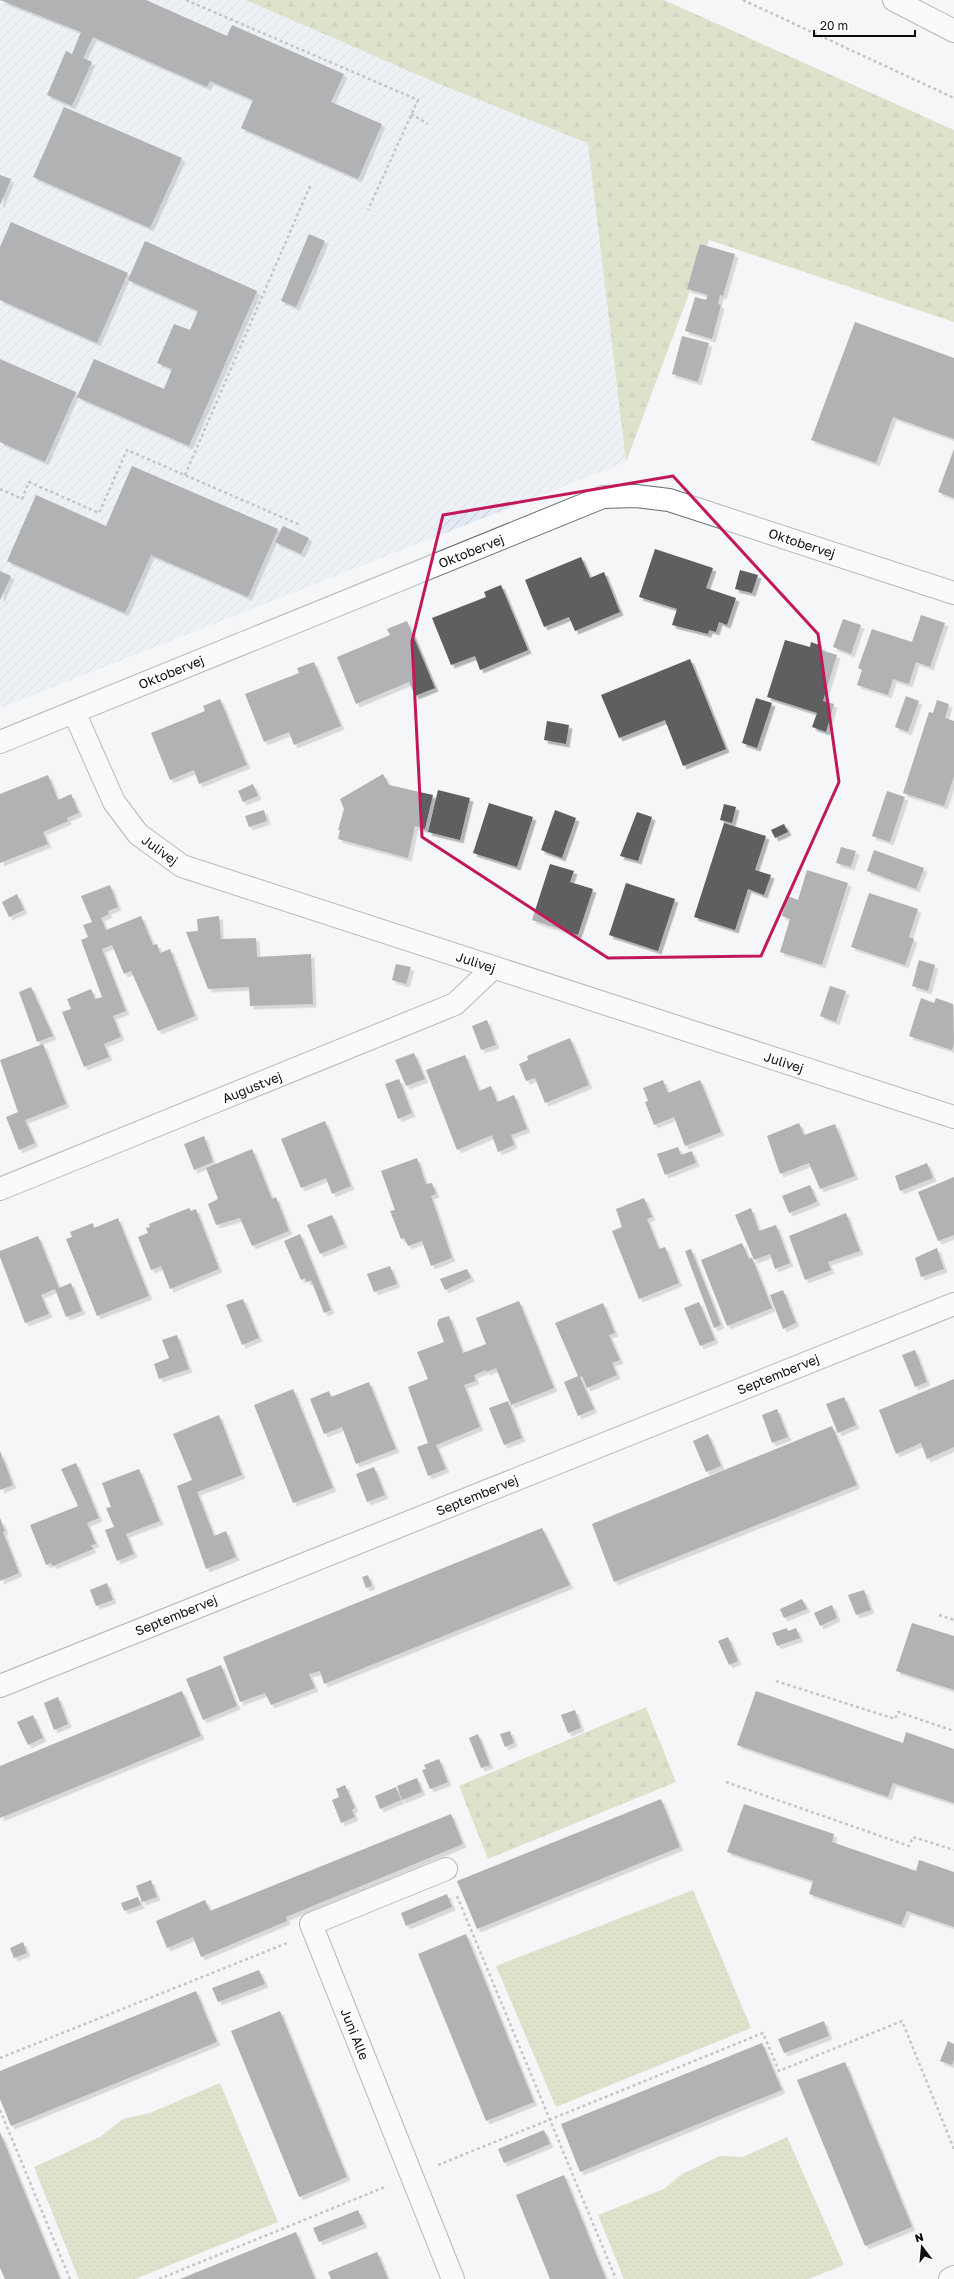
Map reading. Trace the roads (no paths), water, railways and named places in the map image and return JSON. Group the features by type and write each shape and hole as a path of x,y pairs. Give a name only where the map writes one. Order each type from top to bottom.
{"main road":[{"path":"894,0 954,31"},
{"name":"Oktobervej","path":"0,742 604,497 636,496 669,500 954,593"},
{"name":"Julivej","path":"74,712 114,802 138,834 182,866 954,1117"},
{"name":"Augustvej","path":"0,1189 455,1004 493,968"},
{"name":"Septembervej","path":"0,1686 954,1304"},
{"name":"Juni Alle","path":"446,1869 311,1924 453,2279"},
{"path":"950,2279 954,2277"}]}
